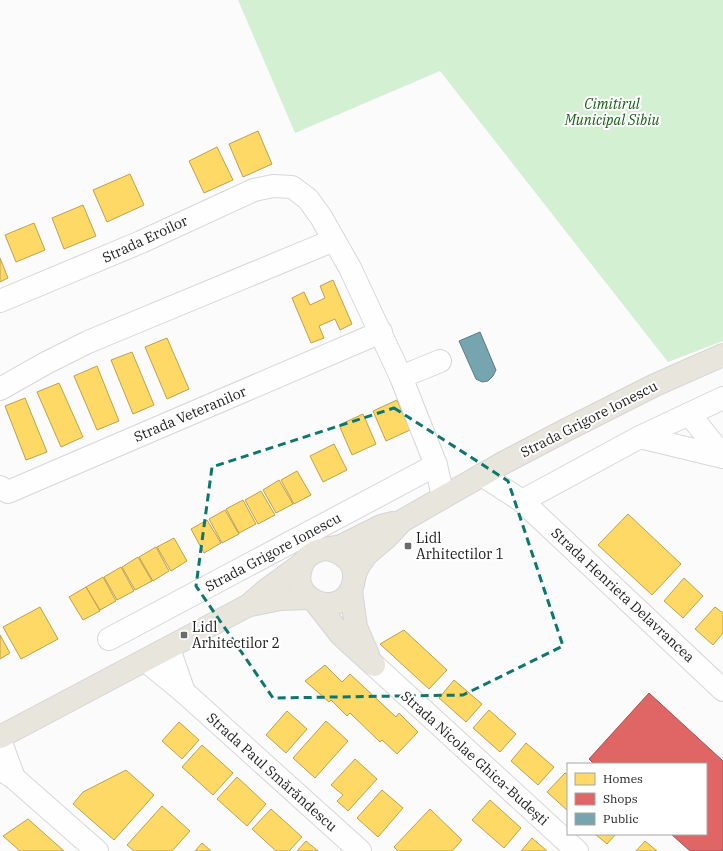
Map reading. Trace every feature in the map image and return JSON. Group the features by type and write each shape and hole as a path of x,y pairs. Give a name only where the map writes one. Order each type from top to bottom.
{"main road":[{"name":"Strada Grigore Ionescu","path":"249,605 280,600 312,600 324,604 340,602 346,597 353,583 359,565 367,554 387,537 402,521 503,463 656,385 723,355"},
{"name":"Strada Grigore Ionescu","path":"312,600 303,590 299,582 299,572 302,564 308,556 325,549 347,544 381,526 402,521"},
{"name":"Strada Grigore Ionescu","path":"325,549 334,550 342,554 349,561 353,568 353,583"},
{"name":"Strada Grigore Ionescu","path":"0,737 169,649 249,605 265,591 302,564"},
{"path":"353,583 356,627 364,647 374,665"},
{"path":"312,600 341,635 374,665"}],"street":[{"name":"Strada Eroilor","path":"0,301 141,242 254,190 273,186 292,187 308,199 321,217 334,240"},
{"path":"0,389 46,363 88,342 334,240 350,268 381,332 401,377 436,465 450,493"},
{"name":"Strada Veteranilor","path":"0,488 8,492 381,332"},
{"path":"401,377 440,361"},
{"path":"522,501 640,437 723,398"},
{"path":"689,414 723,457"},
{"path":"640,437 723,457"},
{"name":"Strada Henrieta Delavrancea","path":"503,463 522,501"},
{"name":"Strada Grigore Ionescu","path":"109,640 436,465"},
{"name":"Strada Henrieta Delavrancea","path":"482,475 522,501 723,690"},
{"name":"Strada Paul Smărăndescu","path":"169,649 185,693"},
{"name":"Strada Paul Smărăndescu","path":"146,661 185,693 360,851"},
{"name":"Strada Nicolae Ghica-Budești","path":"374,665 577,851"},
{"path":"0,740 5,777 97,851"}],"highlighted area":[{"path":"394,408 508,481 563,646 463,695 273,698 196,586 212,467"}],"green space":[{"name":"Cimitirul Municipal Sibiu","path":"238,0 723,0 723,341 668,362 440,71 295,133"}],"building: Homes":[{"path":"258,131 272,164 243,177 229,144"},
{"path":"217,147 233,180 204,193 189,161"},
{"path":"130,174 144,205 107,222 93,190"},
{"path":"83,205 96,236 64,249 52,218"},
{"path":"34,223 45,250 16,262 5,235"},
{"path":"0,258 8,278 0,282"},
{"path":"333,280 352,324 340,330 335,319 319,326 324,338 311,343 292,298 304,292 310,305 325,298 320,286"},
{"path":"167,338 189,389 167,399 145,347"},
{"path":"132,352 154,405 133,414 111,360"},
{"path":"97,366 119,421 97,430 74,376"},
{"path":"59,383 83,437 61,447 37,392"},
{"path":"25,398 47,452 26,460 5,406"},
{"path":"397,400 410,430 386,441 373,411"},
{"path":"363,414 376,444 352,455 339,425"},
{"path":"334,444 347,470 323,482 310,456"},
{"path":"297,471 311,495 294,504 281,480"},
{"path":"279,480 293,504 276,513 263,490"},
{"path":"261,491 275,515 258,524 245,500"},
{"path":"243,500 256,524 239,533 226,509"},
{"path":"225,510 239,534 222,543 209,519"},
{"path":"628,514 681,564 652,595 598,545"},
{"path":"207,520 221,543 204,553 191,529"},
{"path":"174,538 187,561 171,571 157,547"},
{"path":"156,547 169,571 153,581 139,557"},
{"path":"138,557 152,581 135,590 122,567"},
{"path":"121,567 134,591 117,600 104,577"},
{"path":"103,577 116,601 100,610 86,587"},
{"path":"684,578 703,596 683,618 664,601"},
{"path":"86,587 100,611 83,620 69,597"},
{"path":"40,607 58,639 21,659 3,627"},
{"path":"715,607 723,613 723,633 713,645 695,629"},
{"path":"404,630 447,670 429,689 380,644"},
{"path":"0,635 10,653 0,659"},
{"path":"325,665 342,682 350,674 396,717 399,713 418,732 397,754 382,740 380,742 350,713 347,716 331,700 329,702 305,681"},
{"path":"454,680 482,704 466,722 439,698"},
{"path":"489,710 516,734 500,752 473,728"},
{"path":"287,711 307,729 286,753 266,735"},
{"path":"326,721 348,741 315,778 293,758"},
{"path":"179,722 199,740 182,759 162,741"},
{"path":"526,743 554,767 538,785 511,761"},
{"path":"202,745 233,773 213,795 182,767"},
{"path":"355,759 377,779 348,811 337,801 343,795 331,785"},
{"path":"126,770 154,795 114,840 73,804 83,792"},
{"path":"565,773 567,774 567,810 547,792"},
{"path":"237,777 266,804 247,826 217,799"},
{"path":"382,790 403,808 378,837 357,818"},
{"path":"490,800 521,828 504,848 472,820"},
{"path":"162,806 190,831 172,851 134,851 127,845"},
{"path":"271,809 302,837 289,851 276,851 252,829"},
{"path":"430,809 462,840 452,851 398,851 394,847"},
{"path":"28,819 64,851 20,851 3,836"},
{"path":"596,835 615,835 607,844"},
{"path":"532,838 547,851 521,851"},
{"path":"306,841 318,851 297,851"},
{"path":"645,841 657,851 636,851"},
{"path":"202,843 211,851 195,851"}],"building: Shops":[{"path":"649,693 723,761 723,851 690,851 672,835 707,835 707,763 593,763 589,759"}],"building: Public":[{"path":"480,332 496,370 488,381 482,382 476,379 459,341"}],"place":[{"name":"Lidl Arhitectilor 1","path":"408,546"},
{"name":"Lidl Arhitectilor 2","path":"184,635"}]}
